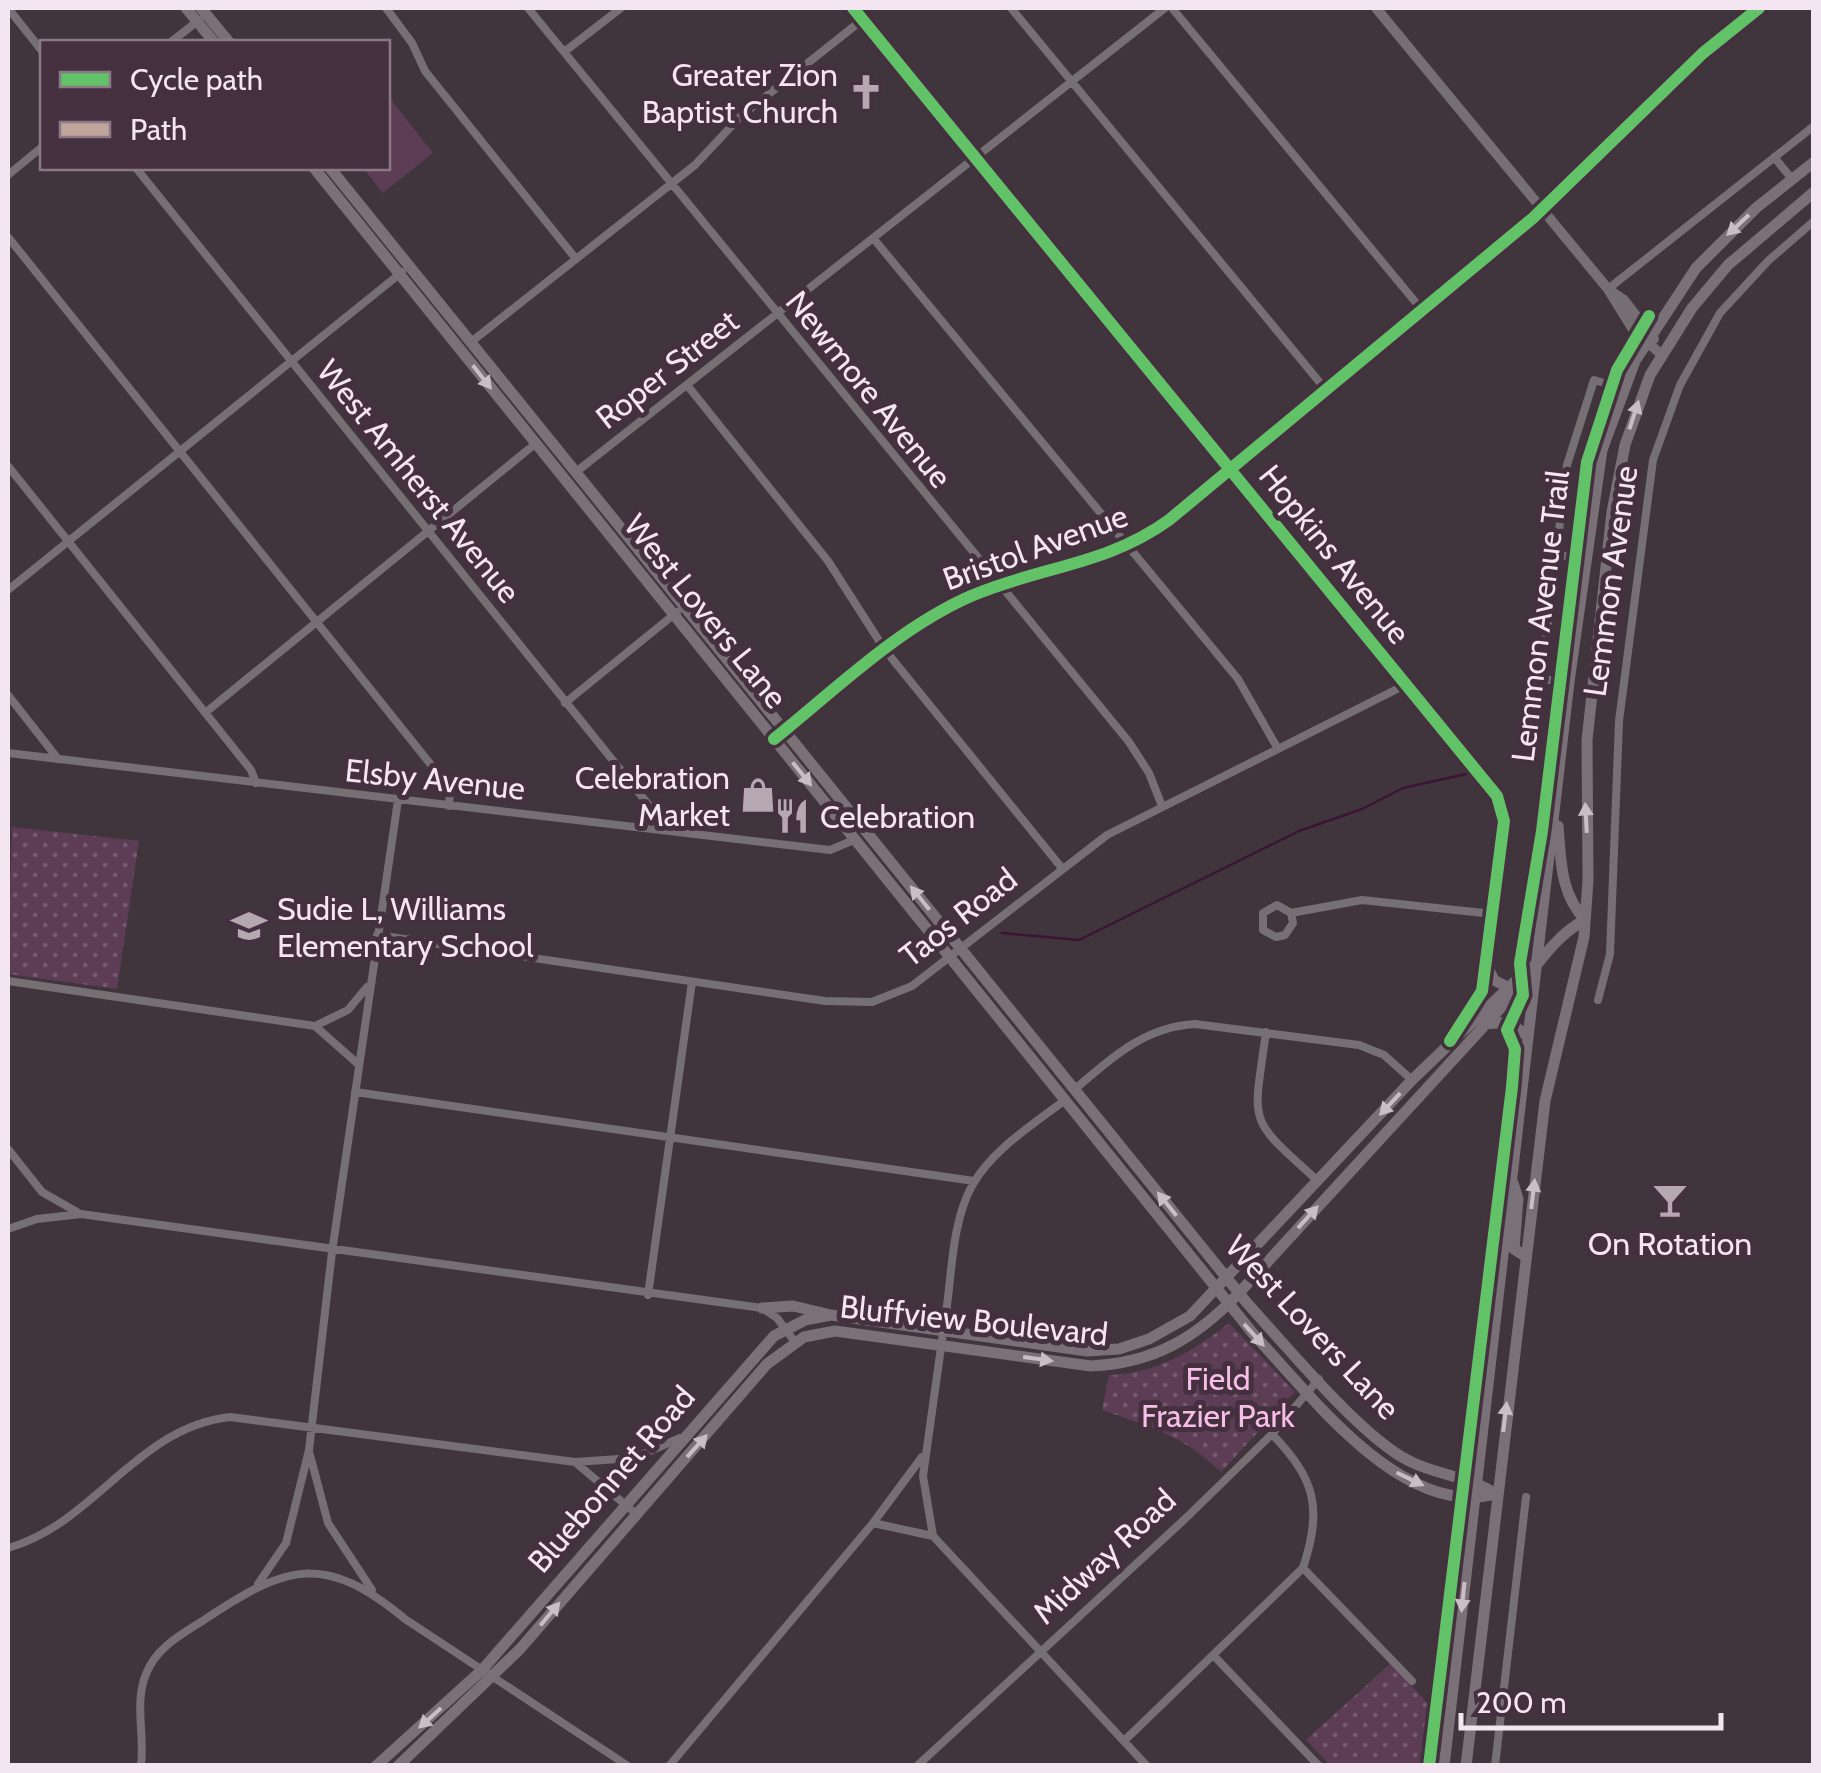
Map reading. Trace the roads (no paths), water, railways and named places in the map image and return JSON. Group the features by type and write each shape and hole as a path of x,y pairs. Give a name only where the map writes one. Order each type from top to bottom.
{"main road":[{"path":"186,8 202,14 228,40"},
{"path":"202,14 213,40"},
{"name":"Lemmon Avenue","path":"1444,1766 1535,964 1595,478 1622,388 1649,338 1714,248 1814,162"},
{"name":"West Lovers Lane","path":"316,170 358,212 466,346 576,472 685,606 854,840 955,953"},
{"name":"West Lovers Lane","path":"331,170 358,212"},
{"name":"Lemmon Avenue","path":"1466,1766 1524,1256 1550,1070 1585,920 1584,778 1618,480 1642,392 1662,355 1716,278 1814,192"},
{"name":"West Lovers Lane","path":"466,346 536,444 674,615 866,831 955,953 1069,1095 1228,1305 1310,1394 1388,1468 1431,1489 1474,1500"},
{"path":"536,444 546,436"},
{"path":"565,481 576,472"},
{"path":"1569,682 1593,684"},
{"path":"1557,800 1562,874 1568,895 1585,920"},
{"path":"854,840 866,831"},
{"name":"Bluffview Boulevard","path":"795,1342 835,1332 943,1333 1074,1364 1128,1363 1186,1340 1240,1293 1535,964 1568,930 1585,920"},
{"path":"1485,962 1494,980 1507,986"},
{"name":"Bluffview Boulevard","path":"785,1329 831,1315 1087,1351 1120,1348 1168,1330 1217,1291 1412,1080 1507,986 1535,964"},
{"path":"1485,1024 1510,1022 1528,1036"},
{"path":"1412,1080 1423,1091"},
{"name":"West Lovers Lane","path":"1069,1095 1240,1293 1389,1448 1430,1470 1478,1482 1496,1494"},
{"path":"1512,1179 1518,1198 1514,1249 1524,1256"},
{"path":"1318,1182 1330,1192"},
{"path":"1499,1289 1521,1290"},
{"path":"762,1308 793,1306 831,1315"},
{"name":"Bluebonnet Road","path":"482,1670 757,1351 785,1329"},
{"name":"Bluebonnet Road","path":"494,1677 767,1364 795,1342"},
{"path":"1474,1500 1496,1494"},
{"path":"376,1766 482,1670"},
{"path":"398,1766 494,1677"}],"street":[{"path":"8,8 40,48"},
{"path":"386,8 412,43 425,71 576,259"},
{"name":"Newmore Avenue","path":"528,8 1129,742 1149,773 1162,806"},
{"path":"564,52 621,8"},
{"name":"Hopkins Avenue","path":"853,8 1502,804 1504,821 1479,1000 1450,1041"},
{"path":"1012,8 1326,390"},
{"path":"1168,8 1422,310"},
{"name":"Roper Street","path":"576,472 1168,8"},
{"path":"1376,8 1608,289 1624,300 1662,355"},
{"name":"Bristol Avenue","path":"779,735 938,612 998,586 1128,547 1169,520 1542,209 1703,53 1758,8"},
{"path":"173,40 202,14"},
{"path":"466,346 672,185 740,116 862,20"},
{"path":"1608,289 1814,126"},
{"path":"8,175 40,148"},
{"path":"1774,157 1792,180"},
{"name":"West Amherst Avenue","path":"138,170 652,809 658,829"},
{"name":"Lemmon Avenue","path":"1598,1000 1610,954 1618,721 1653,460 1680,385 1720,313 1756,273 1814,222"},
{"path":"8,237 444,780 450,792 449,806"},
{"path":"873,238 1238,680 1278,749"},
{"path":"8,590 404,269"},
{"path":"1569,682 1541,679 1567,465 1594,380 1622,388"},
{"path":"687,385 828,562 885,650 1061,867"},
{"path":"206,713 536,444"},
{"path":"8,466 251,770 256,783"},
{"path":"1555,554 1585,558"},
{"path":"565,703 685,606"},
{"name":"Taos Road","path":"376,936 824,1001 872,1002 900,994 1107,834 1406,684"},
{"path":"8,695 58,759"},
{"name":"Elsby Avenue","path":"8,753 830,850 854,840"},
{"path":"258,1584 286,1543 309,1450 332,1252 398,800"},
{"path":"1291,914 1362,900 1492,914"},
{"path":"1270,906 1282,906 1291,914 1292,923 1285,935 1276,937 1264,930 1261,917 1270,906"},
{"path":"314,1026 357,1002 372,974"},
{"path":"8,981 314,1026 358,1064"},
{"path":"648,1295 692,982"},
{"path":"1141,1764 933,1536 924,1486 926,1448 961,1216 974,1182 1005,1148 1126,1047 1156,1030 1195,1024 1372,1049 1412,1080"},
{"path":"1266,1032 1258,1120 1270,1138 1318,1182"},
{"path":"355,1092 974,1182"},
{"path":"8,1148 42,1192 81,1214"},
{"path":"8,1229 37,1219 81,1214 332,1252 762,1308"},
{"name":"Bluffview Boulevard","path":"762,1308 795,1342"},
{"name":"Midway Road","path":"918,1766 1272,1434 1320,1379"},
{"path":"8,1548 48,1531 154,1445 194,1425 248,1417 575,1462 612,1462 651,1452 688,1434"},
{"path":"1124,1741 1303,1568 1310,1538 1310,1485 1299,1462 1272,1434"},
{"path":"669,1766 874,1523 909,1479 926,1448"},
{"path":"309,1450 328,1522 374,1593"},
{"path":"575,1462 635,1513"},
{"path":"598,1480 612,1462"},
{"path":"1495,1766 1526,1497"},
{"path":"874,1523 933,1536"},
{"path":"1303,1568 1412,1681"},
{"path":"142,1766 140,1696 152,1660 172,1640 258,1584 287,1575 314,1574 341,1579 374,1593 628,1766"},
{"path":"1215,1656 1319,1766"}],"waterway":[{"path":"1002,933 1079,940 1299,831 1362,809 1403,788 1466,774"}],"place":[{"name":"Greater Zion Baptist Church","path":"866,92"},
{"name":"Celebration Market","path":"758,795"},
{"name":"Celebration","path":"792,816"},
{"name":"Sudie L, Williams Elementary School","path":"249,926"},
{"name":"On Rotation","path":"1670,1200"}],"park label":[{"name":"Field Frazier Park","path":"1218,1396"}]}
